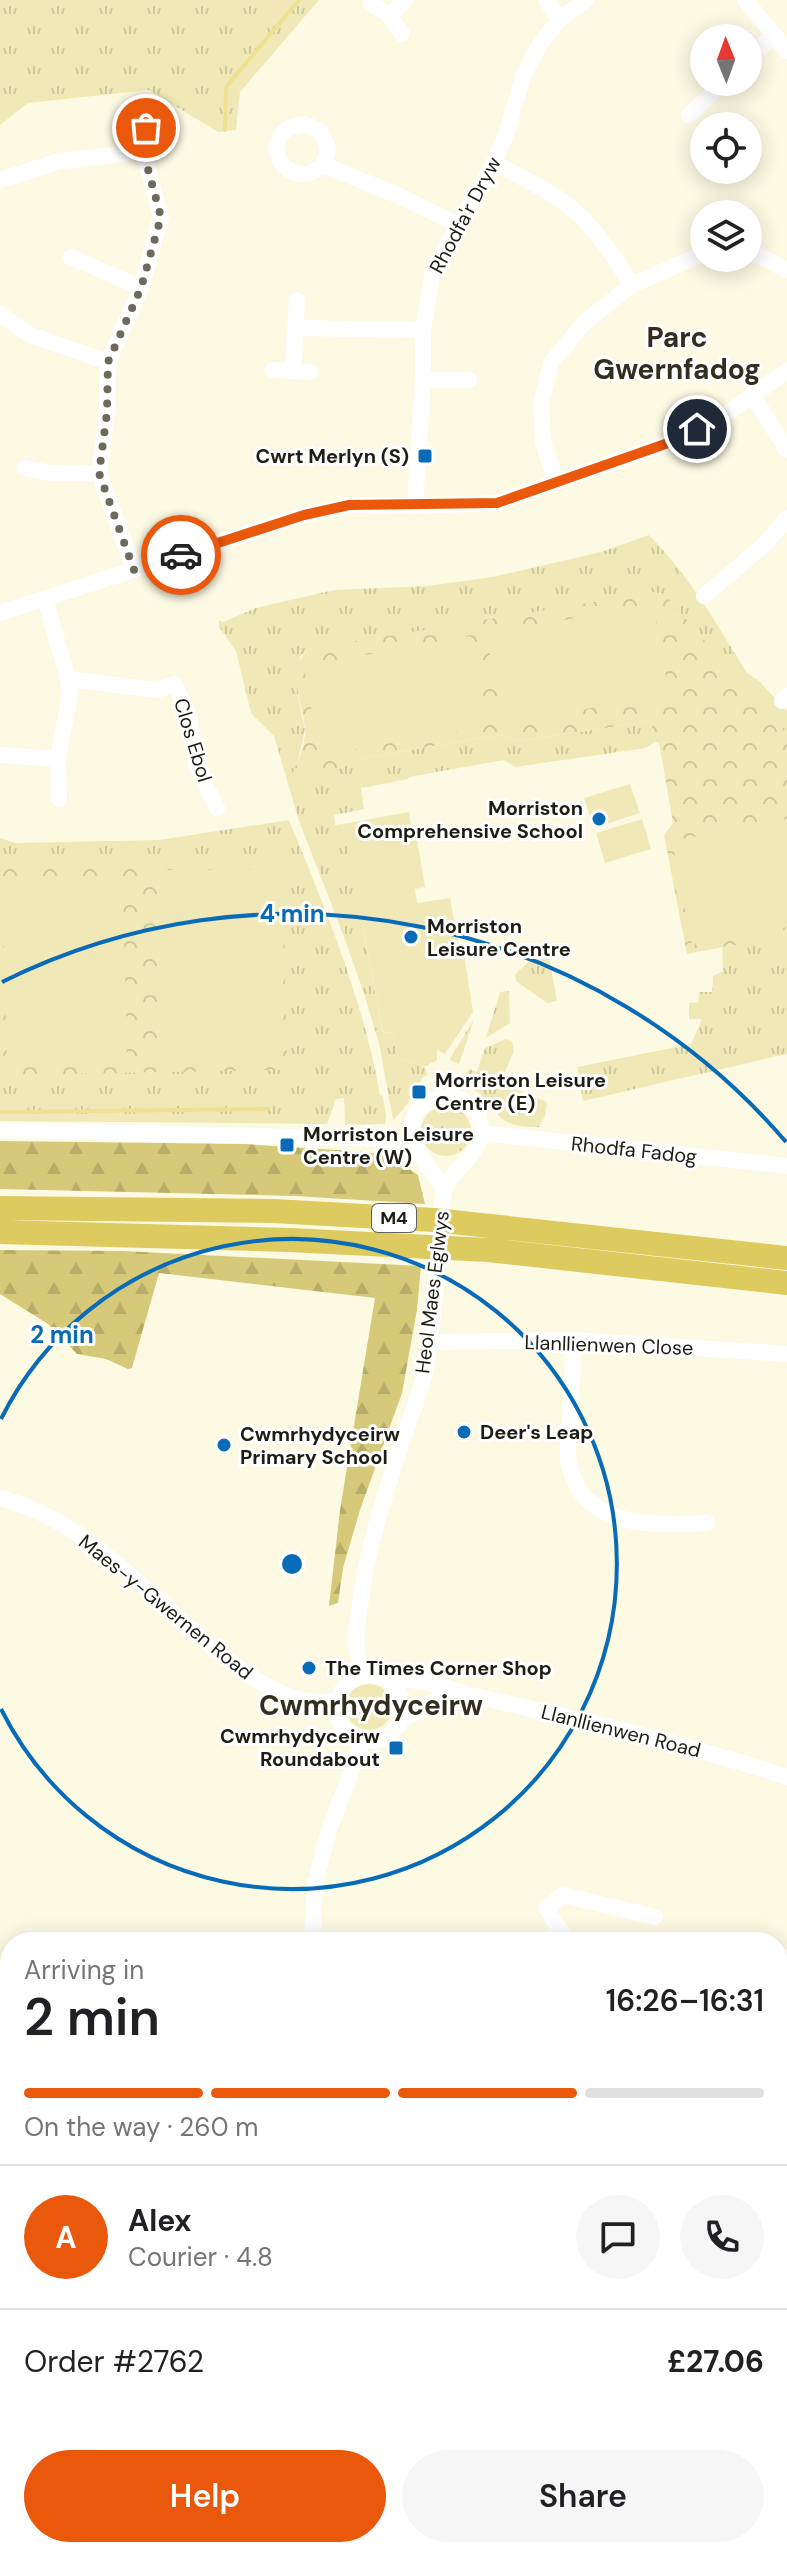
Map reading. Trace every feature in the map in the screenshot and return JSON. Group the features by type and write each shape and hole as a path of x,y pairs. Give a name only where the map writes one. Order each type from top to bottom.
{"highway":[{"name":"M4","path":"0,1208 274,1211 434,1220 787,1258"},
{"name":"M4","path":"0,1232 290,1240 488,1250 787,1283"}],"street":[{"path":"390,16 405,0"},
{"path":"546,0 560,19"},
{"name":"Rhodfa'r Dryw","path":"415,506 423,330 433,270 494,163 524,74 540,44 560,19 586,0"},
{"path":"745,0 787,51"},
{"path":"371,3 390,16 402,34"},
{"path":"762,46 774,35"},
{"path":"689,115 709,96"},
{"path":"134,570 99,473 107,413 108,362 141,288 161,217 143,151 149,106"},
{"path":"0,180 57,162 143,151"},
{"path":"494,163 570,207 602,240 632,285"},
{"path":"323,165 395,194 459,225"},
{"path":"71,257 141,288"},
{"path":"762,257 787,270"},
{"path":"556,482 543,442 541,403 551,363 585,322 632,285 690,260"},
{"path":"273,370 302,372 296,328 297,300"},
{"path":"0,314 28,334 108,362"},
{"path":"296,328 423,330"},
{"path":"0,613 304,515 349,505 497,503 671,442 723,416 787,371"},
{"path":"423,380 469,380"},
{"path":"752,395 787,450"},
{"path":"25,468 51,473 99,473"},
{"path":"704,596 766,543 787,518"},
{"path":"45,599 70,695 58,759 59,799"},
{"name":"Clos Ebol","path":"68,679 157,690 175,684 189,718 197,768 217,808"},
{"path":"0,755 58,759"},
{"path":"381,1139 413,1122 426,1102 440,1096 462,1100 474,1109 481,1122 481,1133"},
{"name":"Heol Maes Eglwys","path":"413,1122 412,1138 443,1188"},
{"path":"0,1130 381,1139 432,1162 448,1166 463,1161"},
{"name":"Heol Maes Eglwys","path":"364,1674 356,1650 367,1557 424,1377 434,1311 443,1188 463,1161 475,1151 481,1133"},
{"name":"Rhodfa Fadog","path":"481,1133 787,1166"},
{"path":"574,1340 568,1460 574,1480 583,1494 611,1516 627,1522 707,1522"},
{"name":"Llanllienwen Close","path":"430,1342 574,1340 787,1354"},
{"name":"Maes-y-Gwernen Road","path":"0,1498 27,1505 51,1517 94,1546 226,1659 256,1679 298,1699 337,1702"},
{"path":"364,1674 390,1680 399,1690 403,1703 402,1719 393,1732 379,1740 363,1740 351,1735 342,1727 337,1715 337,1702 346,1684 364,1674"},
{"name":"Llanllienwen Road","path":"390,1680 404,1678 438,1685 721,1757 787,1777"},
{"path":"402,1719 453,1691"},
{"path":"313,1932 315,1884 329,1830 363,1740"},
{"path":"563,1932 546,1908 563,1895 655,1917"}],"green space":[{"path":"0,0 319,0 240,92 236,130 218,132 149,90 28,103 0,125"},
{"path":"649,535 690,584 747,673 759,681 787,711 787,734 661,593 308,649 300,657 298,696 305,730 292,775 342,768 357,759 500,735 520,741 651,721 655,742 646,748 515,767 504,760 409,777 361,788 364,809 334,815 335,825 343,824 383,1033 393,1032 400,1059 424,1067 428,1075 422,1077 410,1100 393,1120 379,1043 364,994 299,821 274,736 251,713 236,651 219,627 219,620 223,622 256,608 334,590 427,586 493,577 601,552"},
{"path":"655,592 665,595 787,734 787,935 687,954 664,835 673,823 659,742 655,742 651,721 520,741 500,735 357,759 342,768 291,776 304,740 297,677 301,658 308,649"},
{"path":"653,604 669,694 503,724 486,634"},
{"path":"470,636 486,726 320,756 304,666"},
{"path":"630,784 640,813 594,828 584,798"},
{"name":"Morriston Leisure Centre","path":"409,812 412,833 416,833 425,887 415,889 417,903 450,898 460,952 464,954 473,1012 445,1054 437,1050 437,1060 424,1067 400,1059 393,1032 383,1033 362,922 351,911 349,897 355,896 343,824"},
{"path":"642,819 651,849 605,863 596,833"},
{"path":"787,819 787,927 692,945 672,841"},
{"name":"Morriston Comprehensive School","path":"289,820 330,921 364,1024 380,1095 383,1096 385,1124 345,1125 344,1098 336,1099 327,1124 0,1121 0,838 15,843 159,840"},
{"name":"Morriston Comprehensive School","path":"0,865 283,866 287,1070 0,1075"},
{"path":"280,869 282,1064 161,1065 159,870"},
{"path":"123,882 127,1064 7,1066 2,885"},
{"path":"787,935 787,1054 583,1101 577,1067 691,1044 702,1019 689,1019 689,1003 698,1002 699,992 712,992 713,976 723,971 722,947"},
{"path":"547,946 557,1001 547,1003 516,981 515,974"},
{"path":"509,991 510,1023 486,1038 500,992"},
{"path":"474,1019 459,1064 449,1060"},
{"path":"506,1039 512,1041 514,1051 500,1083 547,1102 539,1127 522,1126 503,1119 487,1100 468,1087 473,1078 466,1073 469,1069 477,1072 485,1048"},
{"path":"446,1106 464,1113 471,1131 464,1149 446,1156 428,1149 421,1131 428,1113"},
{"path":"0,1141 244,1144 366,1152 390,1156 418,1175 425,1204 295,1196 0,1189"},
{"path":"0,1250 124,1251 421,1266 417,1310 402,1393 360,1510 343,1568 338,1603 329,1606 340,1510 375,1298 159,1273 132,1368 128,1369 106,1359 77,1354 48,1324 0,1294"},
{"path":"369,1684 385,1691 392,1707 385,1723 369,1730 353,1723 346,1707 353,1691"}],"waterway":[{"path":"225,130 226,87 299,0"},
{"path":"0,1112 268,1109"}],"way so far":[{"path":"146,128 143,151 161,217 141,288 108,362 107,413 99,473 134,570 181,555"}],"place":[{"name":"Cwrt Merlyn (S)","path":"425,456"},
{"name":"Morriston Comprehensive School","path":"599,819"},
{"name":"Morriston Leisure Centre","path":"411,937"},
{"name":"Morriston Leisure Centre (E)","path":"419,1092"},
{"name":"Morriston Leisure Centre (W)","path":"287,1145"},
{"name":"Deer's Leap","path":"464,1432"},
{"name":"Cwmrhydyceirw Primary School","path":"224,1445"},
{"name":"The Times Corner Shop","path":"309,1668"},
{"name":"Cwmrhydyceirw Roundabout","path":"396,1748"}],"district":[{"name":"Parc Gwernfadog","path":"677,353"},
{"name":"Cwmrhydyceirw","path":"371,1705"}],"route":[{"path":"181,555 304,515 349,505 497,503 671,442 697,429"}]}
